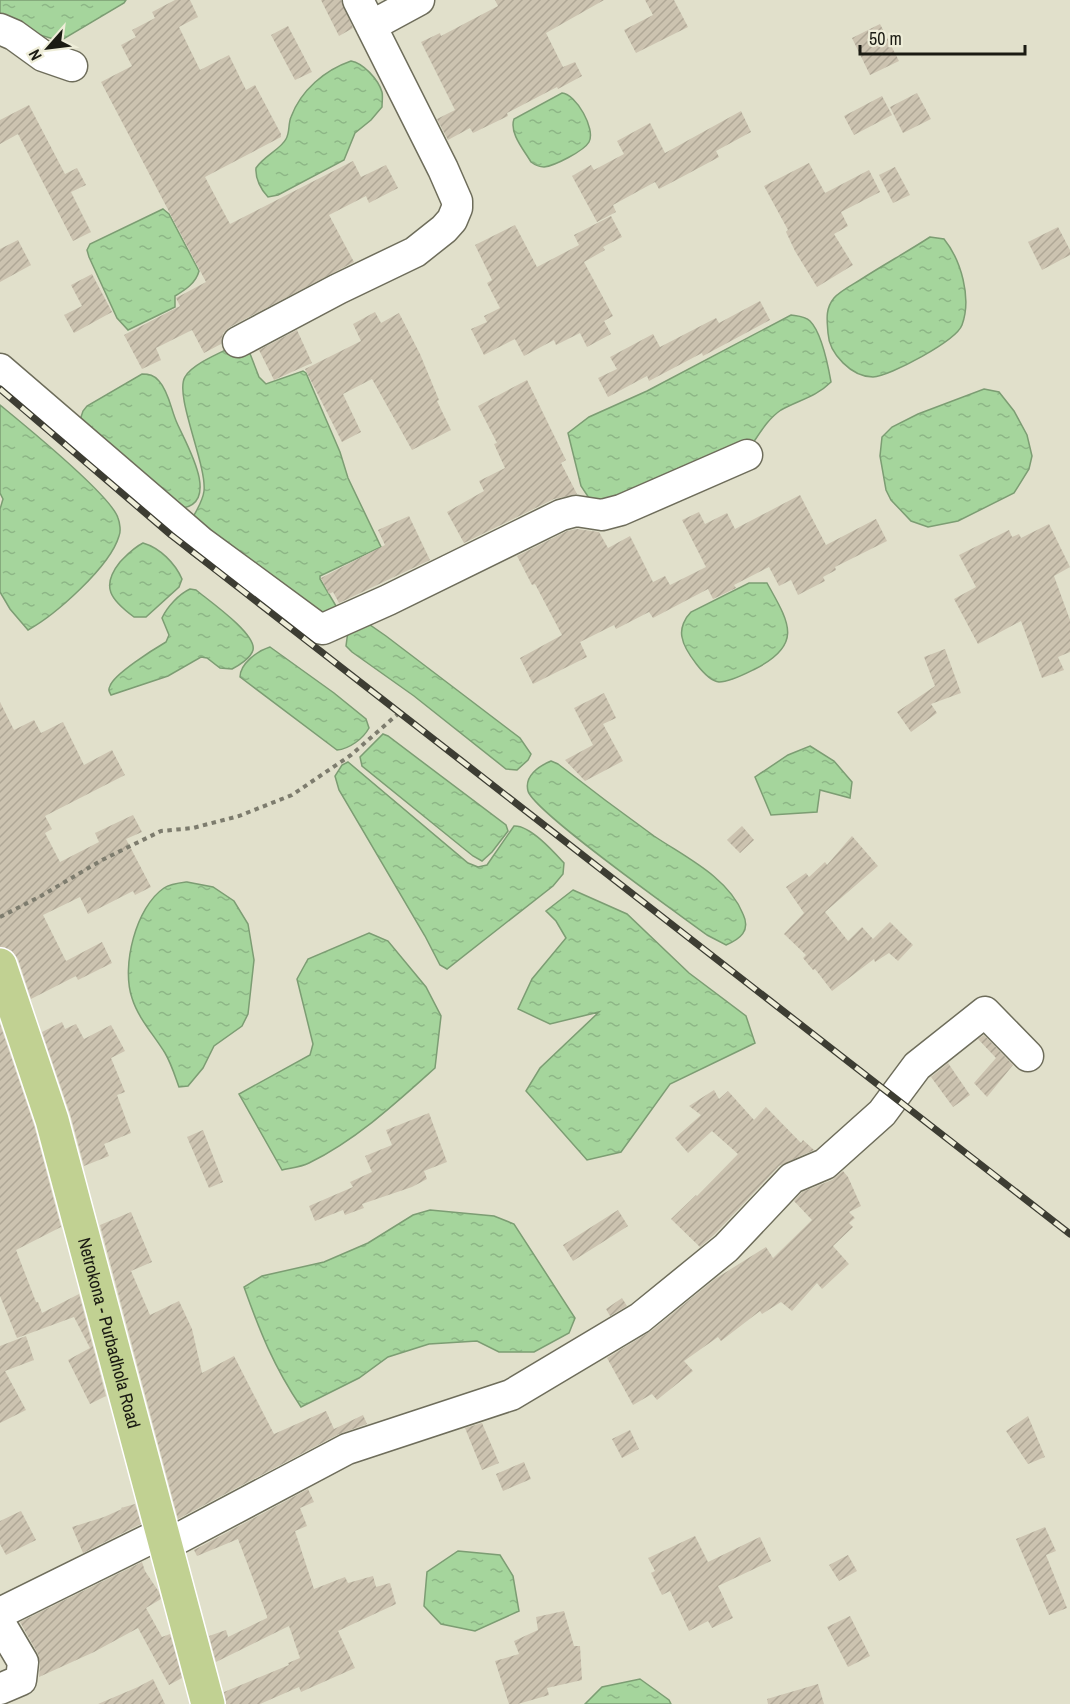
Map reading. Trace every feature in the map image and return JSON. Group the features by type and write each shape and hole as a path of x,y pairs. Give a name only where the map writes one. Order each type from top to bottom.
{"main road":[{"name":"Netrokona - Purbadhola Road","path":"0,965 52,1120 208,1704"}],"street":[{"path":"238,342 338,289 415,252 452,220 458,201 365,13 419,0"},
{"path":"0,29 14,35 43,56 72,66"},
{"path":"0,369 201,542 318,628 323,629 388,600 561,515 576,511 602,515 621,510 747,455"},
{"path":"0,1613 164,1539 347,1449 511,1395 640,1318 726,1248 792,1178 825,1164 882,1113 916,1066 985,1012 1028,1056"},
{"path":"0,1623 23,1662 21,1680 0,1689"}],"path":[{"path":"0,917 102,860 161,831 193,828 230,818 292,795 351,755 399,713"}],"water":[{"path":"0,0 126,0 60,41 0,23"},
{"path":"351,61 370,72 377,82 382,92 382,107 355,133 344,160 278,195 268,197 259,184 256,168 286,139 295,107 315,82"},
{"path":"562,93 573,99 583,113 590,129 589,142 581,150 561,161 549,166 538,166 531,162 518,141 514,130 514,119"},
{"path":"163,209 169,214 199,271 198,275 193,283 175,296 175,307 128,330 117,318 87,250 90,244"},
{"path":"930,237 944,239 960,268 966,303 962,325 948,340 936,348 893,371 873,377 857,373 843,363 829,341 827,315 831,302 843,291"},
{"path":"791,315 806,318 814,326 824,350 831,382 813,395 777,413 753,443 605,505 591,501 581,486 568,433 589,417 647,391"},
{"path":"236,345 249,351 259,377 266,384 303,371 306,373 340,452 348,478 381,547 320,576 336,606 335,613 317,617 193,517 200,505 204,491 204,479 184,399 185,377 201,363"},
{"path":"142,374 153,376 162,385 197,470 200,483 199,494 194,503 183,508 80,420 87,406"},
{"path":"984,389 999,392 1014,411 1027,435 1032,456 1029,469 1014,493 958,521 928,527 911,521 891,500 886,490 880,456 882,437 892,427 918,414"},
{"path":"0,405 100,493 112,507 120,525 120,534 105,562 66,602 28,630 10,609 0,592 0,509 3,499 0,493"},
{"path":"143,543 155,548 166,557 182,579 179,587 146,617 134,617 114,599 110,586 114,571 120,562"},
{"path":"749,583 767,583 786,620 788,631 786,641 771,660 728,681 719,682 702,671 687,649 682,634 684,623 691,612"},
{"path":"190,589 196,590 240,627 252,643 253,650 250,656 232,669 220,668 207,658 201,657 168,676 111,695 109,687 119,675 166,642 169,635 162,618 174,601"},
{"path":"360,623 370,625 386,636 520,738 531,754 528,760 517,770 506,769 414,696 352,652 346,646 348,631"},
{"path":"270,647 366,719 369,728 363,736 351,746 337,750 240,677 243,667 250,659"},
{"path":"383,734 506,825 508,831 482,861 362,766 360,757"},
{"path":"810,746 834,761 852,782 850,798 820,790 817,812 771,815 755,777 788,755"},
{"path":"551,761 716,879 727,889 743,914 746,925 743,934 726,945 707,935 555,820 536,802 527,786 530,776"},
{"path":"348,762 468,863 478,867 487,865 514,826 534,834 548,846 564,863 563,874 553,886 447,969 440,965 339,790 335,776 342,765"},
{"path":"187,882 213,887 234,901 248,924 254,960 248,1014 242,1026 214,1046 203,1068 188,1086 179,1087 167,1057 135,1005 129,985 128,970 133,938 154,897 164,888"},
{"path":"573,890 627,914 689,973 746,1016 755,1043 670,1084 621,1152 587,1160 526,1091 540,1068 599,1012 550,1024 518,1009 532,979 566,938 556,921 546,911"},
{"path":"369,933 388,941 426,987 441,1016 435,1068 375,1120 343,1143 306,1164 282,1170 239,1094 310,1055 313,1044 297,979 308,959"},
{"path":"430,1210 494,1216 514,1224 575,1318 569,1333 534,1352 499,1352 477,1341 429,1344 388,1357 359,1378 301,1407 268,1349 244,1287 262,1276 324,1262 368,1243 413,1215"},
{"path":"458,1551 500,1555 513,1576 519,1611 475,1631 441,1624 424,1606 427,1572"},
{"path":"640,1679 669,1700 671,1704 585,1704 602,1687"}],"building":[{"path":"175,0 190,0 198,17 179,27 200,70 229,55 246,90 255,85 281,134 281,137 205,177 230,224 353,161 361,177 386,165 398,188 369,203 366,196 329,215 354,262 230,327 223,333 221,344 204,353 192,330 156,348 161,360 142,369 124,335 180,306 176,298 206,282 101,82 132,66 121,45 136,37 132,30 155,18 152,12"},
{"path":"321,0 341,0 353,28 339,36"},
{"path":"495,0 604,0 546,33 563,67 575,62 582,76 507,113 508,116 473,133 470,128 448,140 437,119 455,110 421,42 440,33 441,36 498,6"},
{"path":"645,0 674,0 688,27 636,53 624,30 653,15"},
{"path":"880,24 899,61 870,75 852,38"},
{"path":"288,26 312,72 295,80 271,35"},
{"path":"917,93 931,119 903,133 890,107"},
{"path":"882,96 892,115 854,135 844,116"},
{"path":"29,105 65,174 77,168 86,185 71,192 91,232 73,241 18,134 0,144 0,120"},
{"path":"741,111 751,132 716,151 719,157 659,189 655,182 613,205 616,212 597,222 572,176 591,165 594,170 624,154 617,141 650,123 665,153"},
{"path":"809,163 825,193 869,170 880,192 841,212 848,226 834,234 853,265 817,287 795,251 786,232 788,230 764,186"},
{"path":"895,167 910,195 893,203 879,175"},
{"path":"611,216 622,237 603,247 605,250 584,262 613,316 604,321 611,334 587,347 580,333 556,345 554,340 524,356 515,339 484,355 471,329 487,322 484,316 500,308 487,283 492,280 475,245 515,225 537,267 579,245 574,235"},
{"path":"1058,227 1070,250 1070,255 1042,270 1028,242"},
{"path":"18,240 31,265 0,282 0,249"},
{"path":"92,274 112,312 74,333 64,315 82,306 71,285"},
{"path":"760,301 770,320 703,356 702,353 649,381 647,376 608,397 598,378 617,369 610,357 653,334 660,347 716,318 719,323"},
{"path":"375,312 381,323 399,313 420,354 439,400 437,401 451,430 412,450 372,379 343,394 361,432 342,442 305,369 361,341 353,324"},
{"path":"297,330 312,363 274,380 259,350"},
{"path":"527,380 566,460 561,463 577,494 554,499 464,543 447,512 484,491 479,481 505,468 494,444 497,443 478,406"},
{"path":"800,495 826,545 876,519 887,541 835,567 836,570 823,577 825,581 798,595 791,580 779,586 769,567 734,585 736,588 713,599 708,589 653,618 649,612 616,629 614,625 580,642 587,657 533,684 520,658 562,635 517,556 567,531 577,529 599,532 608,548 630,536 653,582 665,576 670,585 706,567 682,520 699,512 705,524 727,513 735,529"},
{"path":"409,516 430,560 339,603 333,592 329,594 321,578 385,545 378,530"},
{"path":"1049,524 1070,567 1054,576 1070,620 1070,652 1058,657 1064,670 1042,678 1021,621 978,644 954,599 976,587 959,555 1009,530 1012,537 1019,534 1021,538"},
{"path":"945,649 961,693 931,704 937,713 911,732 897,712 935,686 924,657"},
{"path":"604,693 616,718 603,724 623,761 585,781 565,760 593,745 574,708"},
{"path":"0,702 14,730 34,720 41,733 63,722 84,765 112,750 125,775 45,816 52,829 45,833 60,862 99,842 95,833 133,815 142,832 126,839 151,887 135,895 133,891 88,914 80,897 43,915 66,961 102,942 112,963 78,980 76,976 31,999 18,959 12,951 0,947"},
{"path":"742,826 754,840 740,853 727,840"},
{"path":"852,836 878,866 825,912 848,941 862,927 873,939 890,922 913,945 898,961 889,953 875,962 874,959 832,991 803,958 806,955 784,934 804,913 786,887 806,873 809,877 825,862 827,865"},
{"path":"62,1022 65,1029 76,1024 84,1039 111,1025 125,1051 111,1058 125,1092 117,1095 131,1133 104,1144 109,1156 84,1166 70,1114 42,1032"},
{"path":"0,1024 34,1125 61,1227 16,1250 42,1313 79,1294 106,1396 90,1404 68,1360 90,1348 74,1317 17,1338 0,1296"},
{"path":"984,1035 1013,1065 987,1097 974,1083 996,1058 978,1039"},
{"path":"948,1063 970,1095 953,1107 931,1077"},
{"path":"714,1090 719,1099 728,1091 754,1120 766,1107 801,1143 803,1140 814,1150 779,1166 700,1247 671,1219 738,1154 712,1131 688,1153 675,1138 701,1115 689,1106"},
{"path":"429,1113 447,1162 424,1171 427,1179 412,1187 362,1204 364,1208 345,1215 343,1210 315,1221 309,1206 353,1187 350,1182 372,1172 365,1156 392,1145 386,1130"},
{"path":"203,1130 223,1182 209,1188 187,1137"},
{"path":"843,1171 861,1206 849,1212 855,1218 849,1223 853,1227 833,1246 849,1264 822,1289 817,1283 792,1311 781,1302 762,1314 760,1311 721,1341 718,1337 684,1361 693,1371 657,1400 652,1394 633,1405 607,1358 651,1331 715,1279 766,1247 773,1258 812,1220 794,1201 802,1192 832,1180"},
{"path":"618,1210 628,1226 573,1261 563,1245"},
{"path":"131,1212 152,1262 131,1271 150,1315 179,1301 192,1329 202,1373 234,1356 274,1434 326,1411 334,1429 363,1415 367,1424 339,1434 178,1519 100,1225"},
{"path":"622,1298 627,1306 610,1316 606,1309"},
{"path":"26,1336 34,1360 5,1371 26,1410 0,1423 0,1346"},
{"path":"1028,1416 1045,1457 1028,1464 1006,1431"},
{"path":"482,1423 499,1463 482,1470 465,1428"},
{"path":"630,1430 639,1449 622,1458 612,1439"},
{"path":"524,1462 531,1479 503,1491 496,1474"},
{"path":"308,1489 314,1502 300,1508 307,1526 295,1531 314,1589 345,1577 348,1583 373,1576 376,1587 390,1583 396,1604 338,1631 355,1668 301,1692 299,1687 260,1704 226,1704 224,1692 289,1665 288,1663 300,1658 289,1626 216,1662 209,1636 226,1630 228,1637 267,1616 238,1539 197,1556 194,1550"},
{"path":"135,1504 141,1524 83,1553 72,1527"},
{"path":"21,1511 36,1540 6,1555 0,1544 0,1521"},
{"path":"1045,1527 1056,1551 1046,1555 1067,1608 1049,1615 1016,1539"},
{"path":"695,1536 708,1562 760,1537 771,1561 718,1586 733,1618 712,1628 708,1621 689,1631 670,1591 662,1595 651,1573 655,1571 648,1558"},
{"path":"848,1555 857,1571 839,1581 829,1565"},
{"path":"142,1562 161,1599 146,1608 162,1637 170,1634 182,1678 169,1685 138,1628 94,1652 39,1677 38,1654 20,1622"},
{"path":"564,1611 574,1646 580,1646 582,1680 547,1688 549,1695 518,1704 509,1704 495,1661 519,1654 514,1641 538,1630 536,1617"},
{"path":"850,1616 870,1656 848,1667 827,1627"},
{"path":"153,1679 165,1704 98,1704 138,1687"},
{"path":"818,1684 824,1704 768,1704 767,1699"}],"railway":[{"path":"0,389 171,535 1070,1234"}]}
